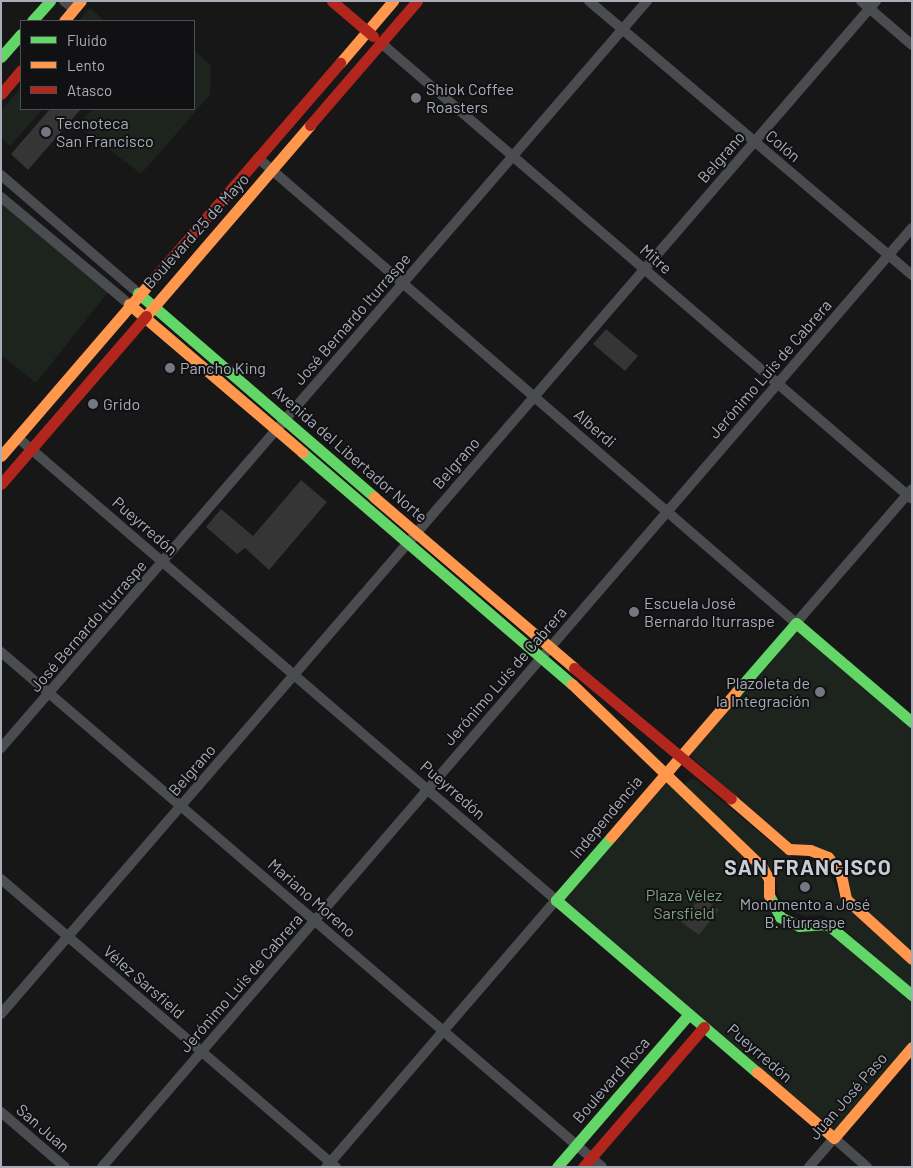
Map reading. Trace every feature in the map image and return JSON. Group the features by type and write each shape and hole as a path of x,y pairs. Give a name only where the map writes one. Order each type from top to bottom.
{"main road":[{"path":"33,20 50,1"},
{"path":"332,1 381,43"},
{"name":"Boulevard 25 de Mayo","path":"1,456 138,293 258,158 393,1"},
{"name":"Boulevard 25 de Mayo","path":"1,484 152,305 417,1"},
{"path":"65,20 77,5"},
{"path":"1,57 20,35"},
{"path":"1,94 20,71"},
{"name":"Avenida del Libertador Norte","path":"138,293 416,533 544,651 665,771 670,782 762,867 769,880 769,900 780,917 799,926 827,924 912,995"},
{"name":"Avenida del Libertador Norte","path":"130,304 407,542 679,755 789,849 810,850 828,857 841,875 846,899 912,959"},
{"name":"Alberdi","path":"796,623 912,722"},
{"name":"Independencia","path":"556,900 665,771 796,623"},
{"name":"Pueyrredón","path":"556,900 834,1138"},
{"name":"Boulevard Roca","path":"557,1167 689,1014"},
{"path":"583,1167 704,1027"},
{"name":"Juan José Paso","path":"834,1138 912,1047"}],"street":[{"path":"64,1 77,5"},
{"name":"Colón","path":"589,1 912,275"},
{"name":"José Bernardo Iturraspe","path":"1,748 647,1"},
{"path":"861,1 872,5 912,45"},
{"name":"Belgrano","path":"1,1014 872,5"},
{"name":"Mitre","path":"381,43 910,494"},
{"name":"Alberdi","path":"258,158 796,623"},
{"name":"Avenida del Libertador Norte","path":"1,175 138,293"},
{"name":"Avenida del Libertador Norte","path":"1,197 130,304"},
{"name":"Jerónimo Luis de Cabrera","path":"102,1167 544,651 912,228"},
{"name":"Pueyrredón","path":"17,437 556,900"},
{"name":"Independencia","path":"796,623 910,494"},
{"name":"Mariano Moreno","path":"1,652 602,1167"},
{"name":"Vélez Sarsfield","path":"1,879 331,1165"},
{"name":"Independencia","path":"331,1165 556,900"},
{"name":"San Juan","path":"1,1112 66,1167"},
{"name":"Pueyrredón","path":"834,1138 867,1167"},
{"name":"Juan José Paso","path":"809,1167 834,1138"}],"green space":[{"path":"90,8 104,20 79,20"},
{"path":"195,51 211,66 210,95 141,174 78,125 91,110 195,110"},
{"path":"20,88 20,110 42,110 10,146 1,138 1,111"},
{"path":"1,204 108,292 36,383 1,355"},
{"path":"796,623 912,722 912,959 846,899 837,866 798,851 685,751"},
{"name":"Plaza Vélez Sarsfield","path":"665,771 762,867 780,917 821,923 912,995 912,1047 834,1138 556,900"},
{"path":"691,779 698,781 780,850 794,858 820,863 828,869 842,901 912,965 912,989 835,922 822,915 805,916 788,910 778,894 774,872 684,785"}],"building":[{"name":"Tecnoteca San Francisco","path":"49,110 80,110 28,170 11,154"},
{"path":"606,329 638,356 625,371 593,344"},
{"path":"301,480 327,502 269,570 245,548 237,554 206,527 221,509 253,536"},
{"path":"701,896 719,910 699,935 681,922"}],"traffic: fast":[{"path":"33,20 50,1"},
{"path":"1,57 20,35"},
{"path":"138,293 374,497"},
{"path":"302,452 572,684"},
{"path":"736,692 796,623 912,722"},
{"path":"611,837 556,900 757,1072"},
{"path":"769,895 780,917 799,926 827,924 912,995"},
{"path":"557,1167 689,1014"}],"traffic: slow":[{"path":"65,20 81,1"},
{"path":"340,63 393,1"},
{"path":"146,316 310,125"},
{"path":"1,456 150,283"},
{"path":"129,304 302,452"},
{"path":"374,497 574,668"},
{"path":"572,684 762,867 769,879 769,895"},
{"path":"611,837 736,692"},
{"path":"731,799 789,849 810,850 828,857 841,875 846,899 912,959"},
{"path":"757,1072 834,1138 912,1047"}],"traffic: jam":[{"path":"332,1 373,36"},
{"path":"310,125 417,1"},
{"path":"150,283 340,63"},
{"path":"1,94 20,71"},
{"path":"1,484 146,316"},
{"path":"574,668 731,799"},
{"path":"583,1167 704,1027"}],"place":[{"name":"Shiok Coffee Roasters","path":"416,98"},
{"name":"Tecnoteca San Francisco","path":"46,132"},
{"name":"Pancho King","path":"170,368"},
{"name":"Grido","path":"93,404"},
{"name":"Escuela José Bernardo Iturraspe","path":"634,612"},
{"name":"Plazoleta de la Integración","path":"820,692"},
{"name":"Monumento a José B. Iturraspe","path":"805,887"}],"district":[{"name":"SAN FRANCISCO","path":"808,867"}]}
